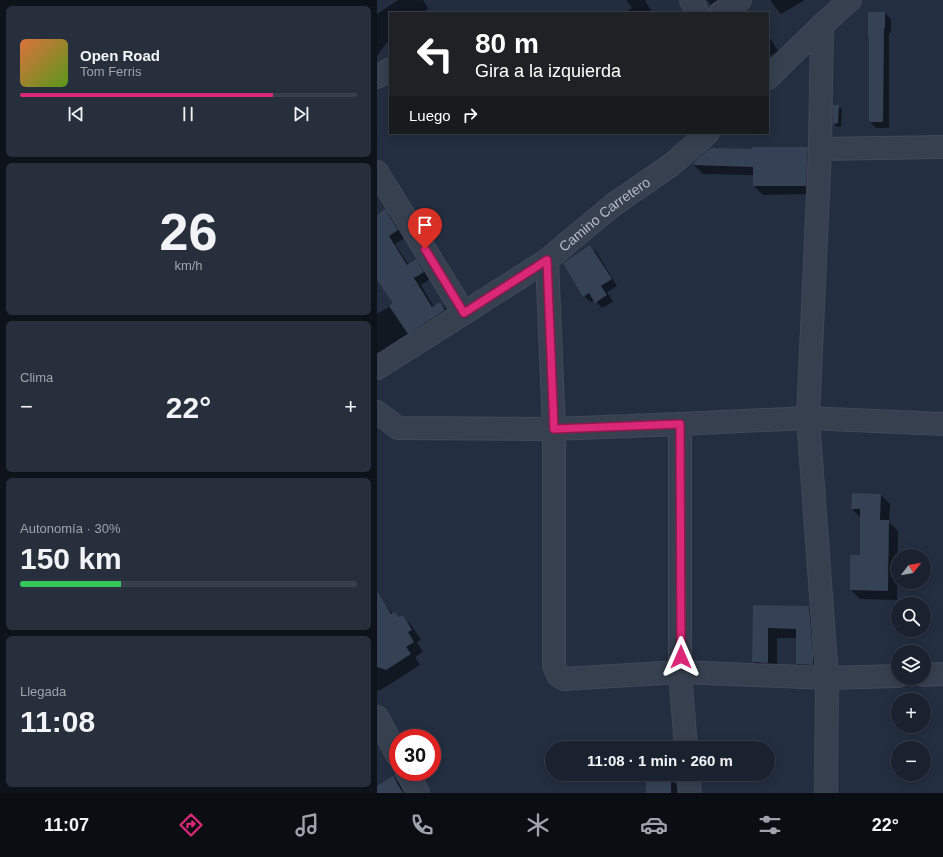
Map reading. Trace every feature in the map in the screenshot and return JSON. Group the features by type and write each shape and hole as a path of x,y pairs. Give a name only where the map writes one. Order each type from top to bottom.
{"street":[{"path":"691,0 697,12"},
{"path":"722,12 740,0"},
{"path":"769,77 821,25 850,0"},
{"path":"821,25 820,149 808,418 827,678 826,793"},
{"path":"377,77 389,70"},
{"name":"Camino Carretero","path":"377,368 547,260 613,205 671,165 706,134"},
{"path":"820,149 943,147"},
{"path":"377,172 464,313"},
{"path":"547,260 554,429 554,666 558,675 563,679 681,672 827,678 891,676"},
{"path":"377,412 398,428 554,429 808,418 943,424"},
{"path":"680,424 681,672 686,741"},
{"path":"931,675 943,674"},
{"path":"377,717 389,739"},
{"path":"412,781 418,793"},
{"path":"689,781 690,793"}],"building":[{"path":"868,12 885,12 883,122 869,122"},
{"path":"833,105 839,105 838,123 833,124"},
{"path":"752,147 808,147 806,186 753,186 753,167 693,165 695,161 710,148 752,149"},
{"path":"385,209 398,230 389,236 407,265 416,259 424,272 414,278 432,307 440,302 445,310 408,334 389,306 393,303 377,280 377,215"},
{"path":"590,245 612,279 601,286 607,295 595,303 589,293 583,297 563,263"},
{"path":"852,493 881,494 880,520 889,520 888,591 850,590 850,555 860,555 860,509 851,509"},
{"path":"377,591 391,614 395,612 399,617 403,615 412,630 408,632 414,642 406,647 411,654 386,670 377,667"},
{"path":"753,605 809,606 813,665 796,664 796,629 768,628 768,663 752,662"},
{"path":"389,778 389,781 396,781 403,793 377,793 377,786"},
{"path":"646,781 671,781 671,793 646,793"}],"route":[{"path":"425,249 464,313 547,260 554,429 680,424 681,657"}]}
